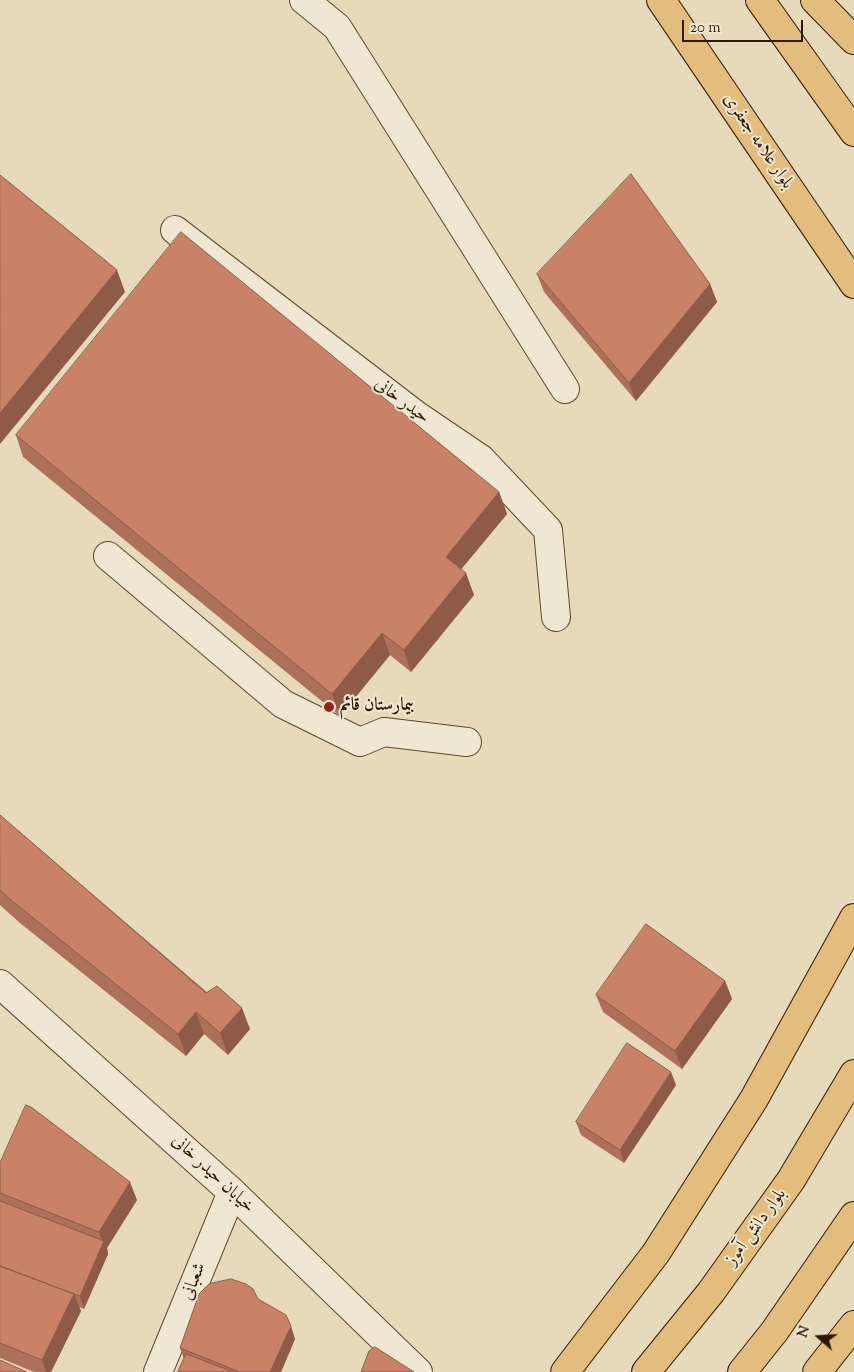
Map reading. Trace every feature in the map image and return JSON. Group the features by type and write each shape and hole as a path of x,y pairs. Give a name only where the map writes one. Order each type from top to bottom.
{"main road":[{"name":"بلوار علامه جعفری","path":"661,0 854,284"},
{"path":"760,0 854,132"},
{"path":"815,0 854,40"},
{"path":"564,1372 656,1253 754,1099 854,918"},
{"name":"بلوار دانش آموز","path":"646,1372 711,1292 791,1180 854,1074"},
{"path":"742,1372 774,1332 854,1216"},
{"path":"818,1372 854,1324"}],"street":[{"path":"304,0 337,27 565,389"},
{"name":"حیدر خانی","path":"175,230 409,409 481,459 548,530 556,617"},
{"path":"108,556 283,704 360,742 384,732 467,742"},
{"name":"خیابان حیدر خانی","path":"0,984 232,1192 418,1372"},
{"name":"شعبانی","path":"158,1372 232,1192"}],"building":[{"path":"631,174 710,284 629,383 537,274"},
{"path":"0,175 117,270 0,413"},
{"path":"181,232 499,492 446,557 466,573 404,650 382,633 332,694 16,435"},
{"path":"0,815 206,993 217,986 242,1008 220,1033 196,1012 178,1034 0,890"},
{"path":"646,924 725,981 675,1051 596,995"},
{"path":"627,1043 671,1072 620,1150 576,1122"},
{"path":"26,1105 130,1182 99,1232 0,1193 0,1163"},
{"path":"0,1201 104,1241 80,1296 0,1266"},
{"path":"0,1266 74,1294 42,1360 0,1343"},
{"path":"231,1279 246,1284 253,1289 258,1299 286,1315 291,1326 270,1372 240,1372 180,1348 199,1294 209,1284"},
{"path":"375,1347 414,1372 361,1372 369,1351"},
{"path":"186,1354 234,1372 178,1372"},
{"path":"0,1360 27,1372 0,1372"}],"place":[{"name":"بیمارستان قائم","path":"329,707"}]}
